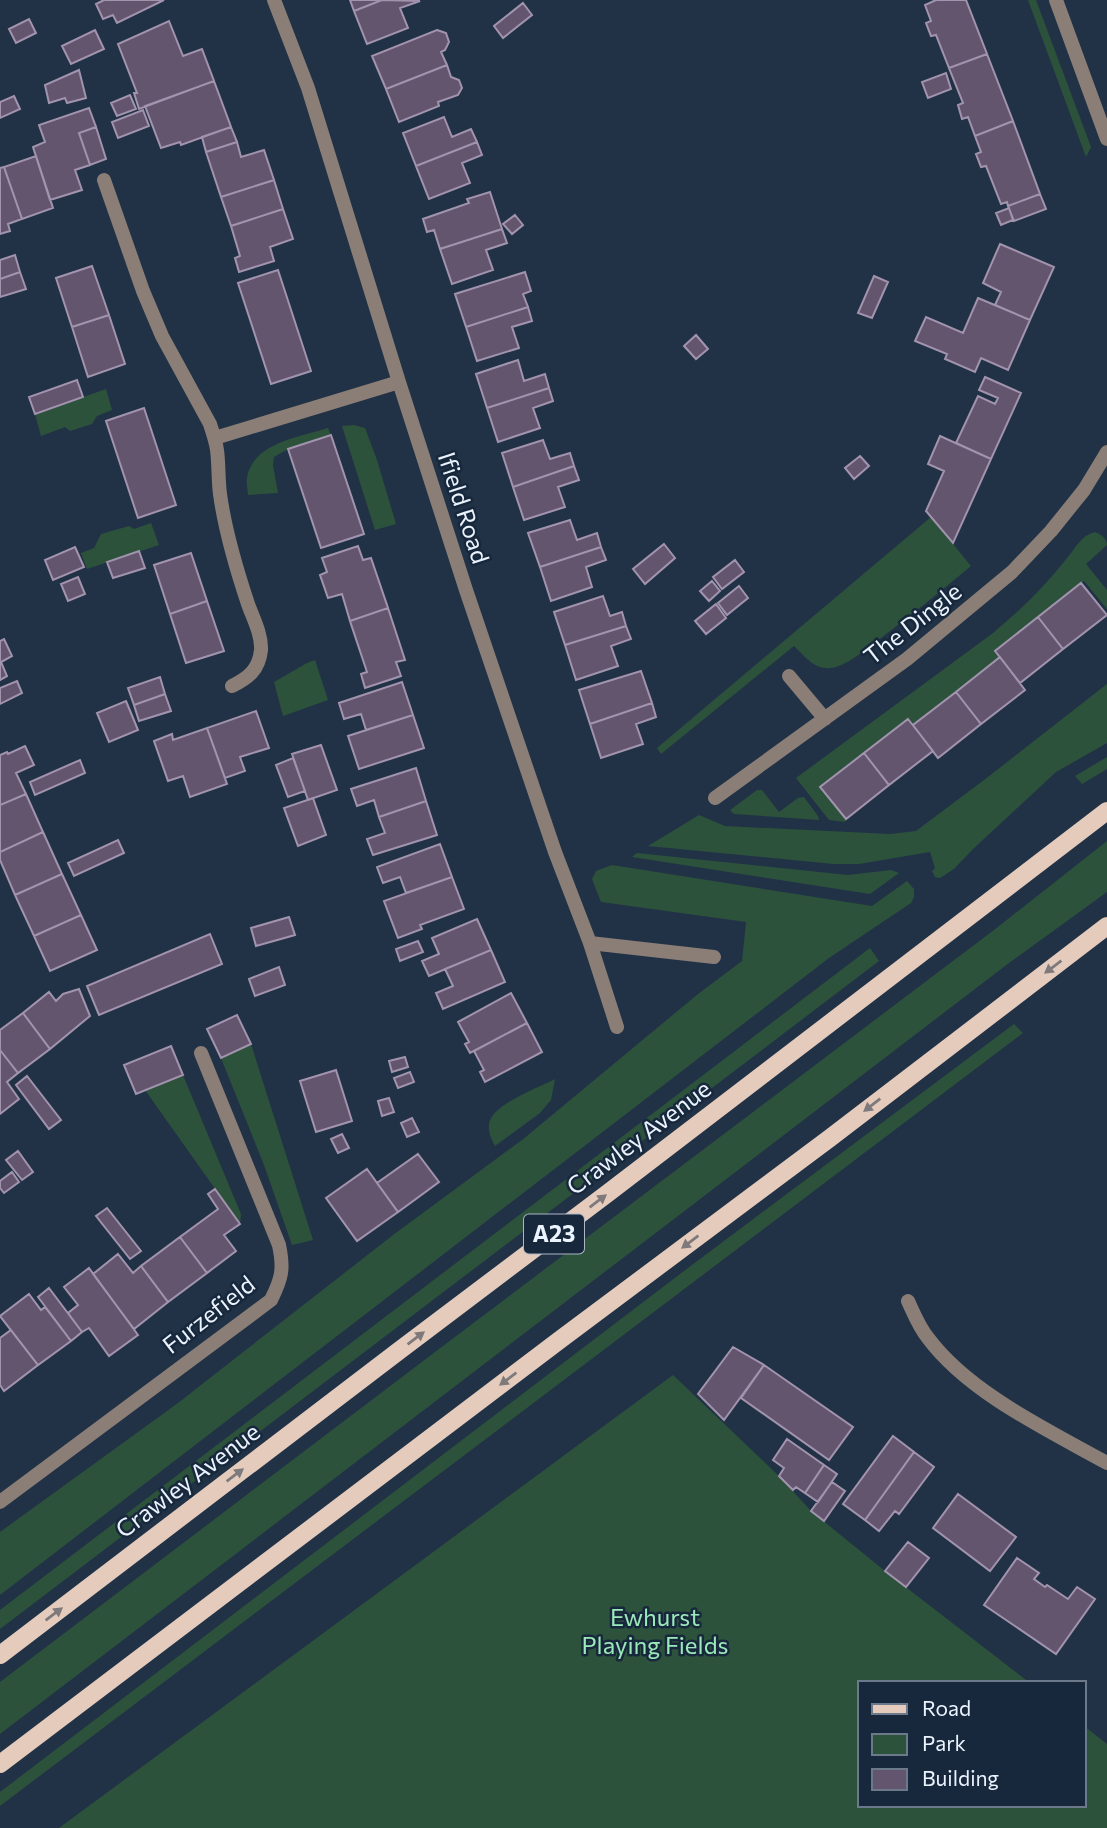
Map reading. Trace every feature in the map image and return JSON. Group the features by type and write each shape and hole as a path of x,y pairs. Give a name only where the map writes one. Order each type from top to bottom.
{"main road":[{"name":"Crawley Avenue","path":"0,1655 1107,811"},
{"path":"0,1764 1107,926"}],"street":[{"name":"Ifield Road","path":"274,0 308,88 466,590 617,1027"},
{"path":"1056,0 1107,139"},
{"path":"104,180 143,291 162,336 215,438 220,496 237,572 260,637 261,649 255,669 247,679 232,686"},
{"path":"215,438 399,382"},
{"name":"The Dingle","path":"715,798 907,659 1012,572 1051,531 1084,490 1107,452"},
{"path":"789,676 825,719"},
{"path":"590,943 714,957"},
{"name":"Furzefield","path":"0,1502 271,1300 279,1284 283,1265 275,1235 201,1053"},
{"path":"908,1301 926,1336 956,1368 1007,1407 1107,1464"}],"green space":[{"path":"1028,0 1036,0 1091,147 1086,157"},
{"path":"106,389 112,410 97,416 92,424 70,431 65,427 41,436 35,414"},
{"path":"342,426 365,428 396,524 375,530"},
{"path":"328,428 331,435 288,449 274,457 278,493 248,495 247,479 250,467 257,457 278,443"},
{"path":"931,517 971,566 889,632 842,665 819,667 794,646 661,754 657,748"},
{"path":"151,523 159,545 87,569 81,553 94,548 101,534 129,526 134,529"},
{"path":"1095,532 1103,537 1107,545 1086,564 1107,590 1107,609 1084,581 995,651 1000,657 913,725 907,719 821,787 846,819 845,822 829,820 796,778 993,633 1044,585 1081,540"},
{"path":"315,660 328,700 283,716 274,682"},
{"path":"1107,684 1107,743 1056,772 954,869 940,878 935,877 932,871 935,868 930,852 859,864 834,864 648,846 699,815 725,826 890,834 916,831"},
{"path":"1107,757 1107,769 1082,784 1075,776"},
{"path":"757,790 762,790 779,812 798,798 804,797 819,820 734,814 730,810"},
{"path":"1107,841 1107,892 1009,963 0,1734 0,1682 994,930"},
{"path":"637,853 848,875 891,870 899,873 870,894 632,857"},
{"path":"612,865 872,906 907,881 914,889 914,897 911,903 829,958 0,1595 0,1532 178,1403 393,1235 522,1140 698,994 742,961 746,922 601,902 592,879 596,871"},
{"path":"870,948 879,961 0,1629 0,1610"},
{"path":"1014,1024 1023,1033 0,1806 0,1792 684,1271"},
{"path":"251,1044 313,1240 292,1245 264,1165 221,1058"},
{"path":"183,1075 241,1214 240,1224 145,1090"},
{"path":"555,1079 551,1100 540,1113 495,1146 489,1125 497,1111 516,1098"},
{"name":"Ewhurst Playing Fields","path":"673,1375 779,1476 811,1511 1027,1681 858,1681 858,1807 1086,1807 1086,1728 1107,1744 1107,1828 59,1828"}],"building":[{"path":"104,0 164,0 117,23 113,15 103,19 96,4"},
{"path":"350,0 382,0 354,11"},
{"path":"382,0 420,1 400,8 408,28 367,44 354,11"},
{"path":"936,0 966,0 987,54 949,68 936,35 931,36 926,23 931,21 925,5"},
{"path":"523,3 532,15 503,38 494,26"},
{"path":"29,19 36,33 16,43 9,29"},
{"path":"169,21 183,56 202,49 214,81 139,109 134,93 137,93 118,44"},
{"path":"95,30 104,49 71,64 62,46"},
{"path":"437,30 446,33 449,42 441,52 447,65 386,89 372,56"},
{"path":"987,54 1013,121 975,136 968,117 962,119 958,105 963,103 949,68"},
{"path":"447,65 451,77 459,80 462,88 458,95 399,122 386,89"},
{"path":"79,70 86,98 67,103 65,98 49,103 45,85"},
{"path":"946,73 951,89 928,98 922,82"},
{"path":"214,81 231,127 181,145 180,142 161,148 145,106"},
{"path":"130,95 136,109 117,116 111,103"},
{"path":"14,96 20,109 0,118 0,102"},
{"path":"89,108 96,127 79,133 90,165 75,170 82,190 50,200 33,147 45,142 39,125"},
{"path":"143,110 149,126 118,138 112,122"},
{"path":"444,117 452,137 471,129 477,142 416,166 403,133"},
{"path":"1013,121 1040,194 1008,206 1007,202 1001,204 986,166 981,167 976,154 981,152 975,136"},
{"path":"96,127 106,159 90,165 79,133"},
{"path":"231,127 237,142 206,152 202,137"},
{"path":"237,142 241,157 264,150 274,180 221,197 206,152"},
{"path":"477,142 482,155 462,163 470,183 429,199 416,166"},
{"path":"36,156 53,208 22,219 4,167"},
{"path":"4,167 22,219 8,224 10,231 0,234 0,168"},
{"path":"274,180 283,209 231,226 221,197"},
{"path":"490,192 502,229 440,249 434,230 427,232 423,219 469,203 467,199"},
{"path":"1040,194 1046,209 1014,221 1008,206"},
{"path":"1009,208 1013,220 1001,225 996,213"},
{"path":"283,209 293,239 270,247 274,261 239,272 235,258 240,256 231,226"},
{"path":"515,215 523,225 512,234 503,224"},
{"path":"502,229 507,243 486,250 493,270 452,284 440,249"},
{"path":"1000,244 1054,267 1030,320 995,305 1001,292 983,283"},
{"path":"15,255 20,272 0,279 0,260"},
{"path":"92,266 109,315 72,327 56,278"},
{"path":"278,270 311,371 271,384 238,283"},
{"path":"20,272 26,289 0,297 0,279"},
{"path":"525,272 531,291 523,294 528,307 466,327 455,294"},
{"path":"874,276 888,282 872,318 858,313"},
{"path":"978,298 1030,320 1008,370 981,358 975,372 945,359 947,354 915,341 926,317 963,333"},
{"path":"528,307 532,321 512,327 519,348 477,361 466,327"},
{"path":"109,315 125,364 88,377 72,327"},
{"path":"696,335 708,349 696,359 684,346"},
{"path":"518,360 524,381 545,374 549,388 487,408 476,374"},
{"path":"985,377 1021,393 991,459 956,443 978,396 995,404 998,398 979,390"},
{"path":"77,380 83,397 35,414 29,397"},
{"path":"549,388 553,401 533,408 540,428 498,442 487,408"},
{"path":"144,408 176,505 138,518 106,421"},
{"path":"331,435 364,534 321,548 288,449"},
{"path":"940,436 991,459 953,543 926,511 944,471 928,464"},
{"path":"543,440 550,459 570,453 574,466 513,487 502,453"},
{"path":"860,456 869,466 854,479 845,468"},
{"path":"574,466 579,480 558,487 565,507 524,520 513,487"},
{"path":"570,520 577,540 597,533 601,547 540,567 528,533"},
{"path":"664,544 675,558 645,584 633,569"},
{"path":"358,546 363,560 371,558 388,608 350,621 342,594 328,598 320,575 327,572 322,558"},
{"path":"75,547 84,567 53,580 45,560"},
{"path":"601,547 606,560 586,567 592,587 551,601 540,567"},
{"path":"139,551 145,568 113,578 107,562"},
{"path":"191,553 207,601 170,614 154,565"},
{"path":"735,560 744,572 722,589 713,577"},
{"path":"78,577 85,594 68,601 61,584"},
{"path":"712,581 720,591 709,601 700,591"},
{"path":"1081,583 1107,615 1063,649 1038,617"},
{"path":"739,586 748,598 727,615 718,603"},
{"path":"603,596 610,616 622,612 626,626 565,645 554,612"},
{"path":"207,601 224,651 186,663 170,614"},
{"path":"716,604 726,618 706,634 695,621"},
{"path":"388,608 405,660 396,662 401,676 365,688 361,674 367,672 350,621"},
{"path":"1038,617 1063,649 1020,683 995,651"},
{"path":"626,626 631,639 611,646 618,666 576,680 565,645"},
{"path":"4,639 12,656 1,662 7,676 0,680 0,641"},
{"path":"1000,657 1025,690 981,724 956,692"},
{"path":"641,671 652,703 590,724 579,690"},
{"path":"160,677 165,694 134,705 128,688"},
{"path":"17,681 22,693 0,704 0,688"},
{"path":"402,682 413,715 366,730 361,714 344,719 339,703"},
{"path":"956,692 981,724 938,758 913,725"},
{"path":"165,694 171,711 139,721 134,705"},
{"path":"126,701 138,730 109,742 97,713"},
{"path":"652,703 656,717 636,724 643,744 601,758 590,724"},
{"path":"256,711 269,748 240,757 245,771 225,778 207,728"},
{"path":"413,715 424,748 359,769 348,736"},
{"path":"908,719 933,751 889,785 864,753"},
{"path":"207,728 227,784 190,797 183,776 168,781 154,741 172,734 173,740"},
{"path":"321,745 337,790 308,800 292,754"},
{"path":"25,746 34,765 16,773 26,794 0,805 0,755"},
{"path":"864,753 889,785 846,819 820,787"},
{"path":"293,758 305,791 288,797 276,765"},
{"path":"80,760 85,773 35,795 30,782"},
{"path":"416,768 426,801 379,817 374,800 357,806 351,789"},
{"path":"26,794 43,832 0,852 0,805"},
{"path":"313,798 326,835 298,846 284,808"},
{"path":"426,801 437,835 373,855 367,839 385,833 379,817"},
{"path":"43,832 62,874 15,895 0,860 0,852"},
{"path":"118,840 124,853 74,876 68,863"},
{"path":"440,844 452,877 406,893 400,877 383,883 377,867"},
{"path":"62,874 81,915 34,936 15,895"},
{"path":"452,877 464,909 420,925 422,929 398,938 384,901"},
{"path":"81,915 97,950 50,971 34,936"},
{"path":"289,917 295,935 256,946 251,928"},
{"path":"477,919 491,950 429,976 422,961 439,954 432,938"},
{"path":"210,934 222,964 99,1015 87,986"},
{"path":"418,941 423,952 400,961 396,949"},
{"path":"491,950 505,982 443,1009 436,993 453,986 445,969"},
{"path":"279,967 285,985 255,996 249,979"},
{"path":"79,989 90,1016 50,1049 23,1013 49,992 56,1001 63,994"},
{"path":"511,993 527,1023 470,1053 465,1044 469,1042 458,1022"},
{"path":"23,1013 50,1049 18,1073 0,1050 0,1030"},
{"path":"237,1015 251,1044 221,1058 207,1029"},
{"path":"527,1023 542,1052 485,1082 480,1072 484,1070 474,1051"},
{"path":"171,1046 183,1075 136,1094 124,1065"},
{"path":"0,1050 18,1073 7,1082 19,1099 0,1114"},
{"path":"405,1057 408,1067 392,1072 389,1061"},
{"path":"336,1070 352,1121 316,1132 300,1081"},
{"path":"410,1072 414,1082 398,1088 394,1078"},
{"path":"27,1076 61,1120 49,1129 16,1085"},
{"path":"389,1098 394,1112 382,1116 378,1101"},
{"path":"412,1118 419,1132 407,1137 401,1123"},
{"path":"342,1134 349,1148 338,1153 331,1139"},
{"path":"18,1151 33,1172 22,1180 6,1160"},
{"path":"418,1154 439,1182 398,1212 377,1183"},
{"path":"367,1169 398,1212 357,1241 326,1198"},
{"path":"12,1172 19,1182 4,1193 0,1188 0,1181"},
{"path":"215,1189 240,1224 224,1235 236,1251 207,1273 180,1237 218,1209 208,1194"},
{"path":"107,1208 141,1251 130,1259 96,1216"},
{"path":"180,1237 207,1273 168,1302 141,1266"},
{"path":"118,1254 133,1273 141,1266 168,1302 134,1329 93,1274"},
{"path":"89,1268 138,1335 109,1356 89,1328 82,1332 68,1313 78,1305 64,1287"},
{"path":"49,1288 82,1332 71,1341 38,1297"},
{"path":"29,1294 41,1310 45,1307 71,1341 38,1365 0,1316"},
{"path":"11,1330 38,1365 4,1391 0,1385 0,1338"},
{"path":"733,1347 764,1365 724,1420 698,1394"},
{"path":"764,1365 853,1427 829,1460 741,1398"},
{"path":"893,1436 914,1452 865,1520 843,1504"},
{"path":"787,1439 824,1465 805,1493 796,1487 793,1490 779,1476 784,1468 773,1460"},
{"path":"914,1452 934,1467 899,1514 895,1511 879,1531 865,1520"},
{"path":"824,1465 837,1474 818,1502 805,1493"},
{"path":"832,1482 845,1491 824,1521 811,1511"},
{"path":"958,1494 1016,1537 990,1571 933,1528"},
{"path":"908,1542 929,1558 906,1587 885,1571"},
{"path":"1017,1558 1039,1573 1034,1579 1045,1587 1047,1585 1068,1599 1077,1587 1095,1599 1056,1654 984,1605"}]}
